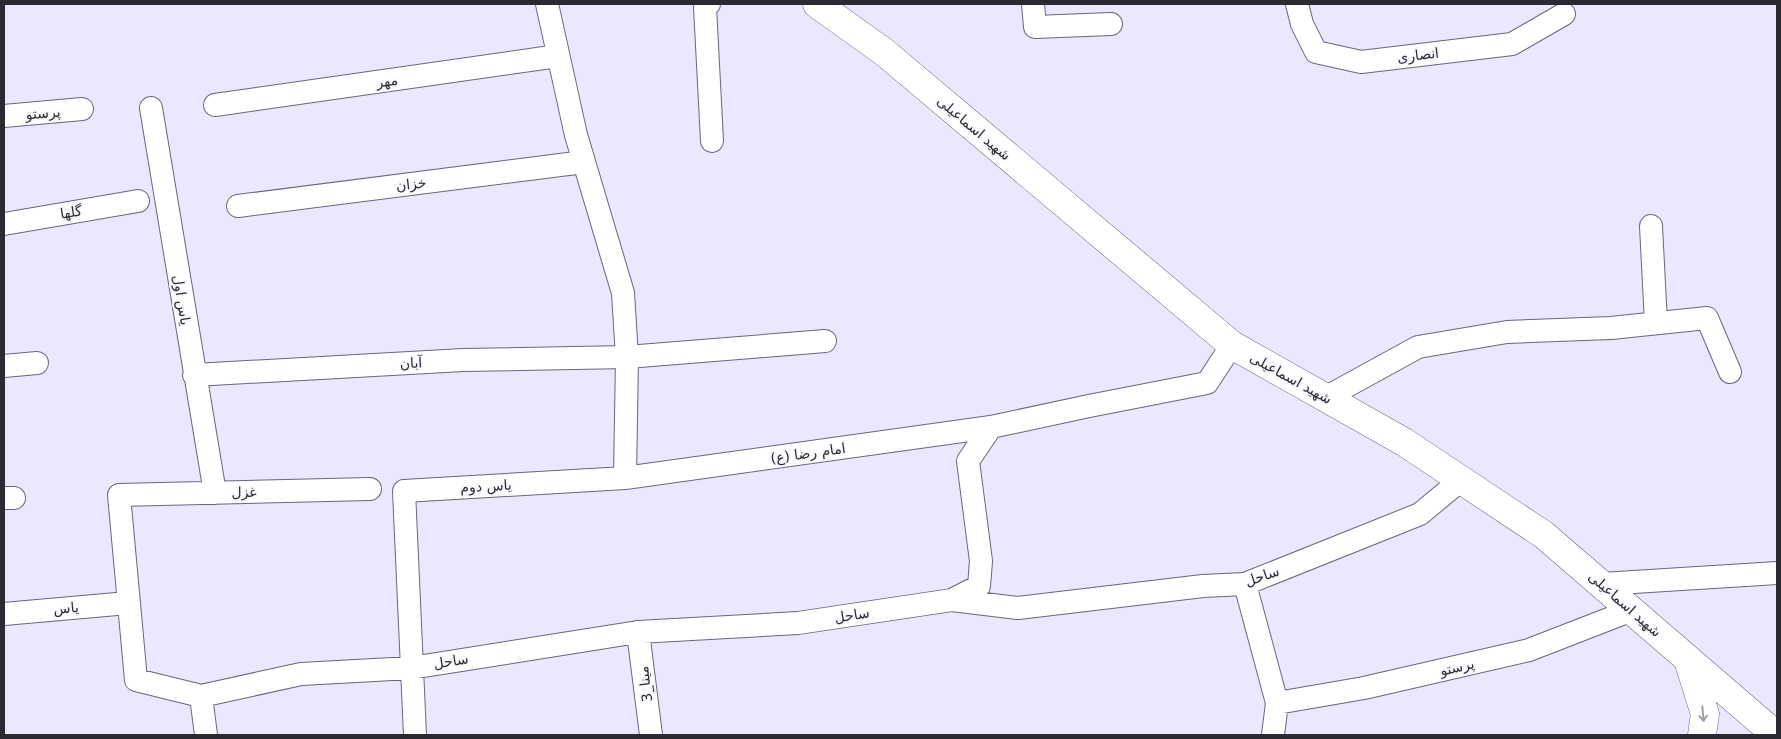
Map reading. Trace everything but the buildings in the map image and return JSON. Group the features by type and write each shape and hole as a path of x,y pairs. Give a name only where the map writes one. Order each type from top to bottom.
{"street":[{"path":"546,4 576,135 622,293 627,357 625,478"},
{"path":"709,4 704,7 712,141"},
{"name":"شهید اسماعیلی","path":"817,4 884,52 1232,345 1404,442 1544,535 1776,735"},
{"path":"1032,4 1035,28 1111,24"},
{"name":"انصاری","path":"1297,4 1302,24 1316,52 1361,62 1512,44 1564,14"},
{"name":"مهر","path":"215,105 558,56"},
{"name":"یاس اول","path":"151,108 215,493"},
{"name":"پرستو","path":"4,116 82,109"},
{"name":"خزان","path":"238,206 584,162"},
{"name":"گلها","path":"4,224 138,201"},
{"path":"1651,226 1656,323"},
{"path":"1325,398 1418,347 1507,332 1611,328 1707,318 1730,372"},
{"name":"آبان","path":"194,375 463,360 627,357 824,341"},
{"path":"991,427 1207,383 1232,345"},
{"path":"4,366 37,363"},
{"name":"امام رضا (ع)","path":"625,478 991,427"},
{"name":"ساحل","path":"952,600 979,586 981,561 968,461 991,427"},
{"name":"یاس دوم","path":"411,668 404,491 625,478"},
{"name":"ساحل","path":"119,496 136,680 201,696 301,674 411,668 638,632 798,623 952,600 1018,608 1203,586 1245,584 1420,514 1461,480"},
{"name":"غزل","path":"119,496 370,489"},
{"path":"1602,584 1777,574"},
{"path":"1245,584 1277,703 1273,735"},
{"name":"یاس","path":"4,614 128,603"},
{"name":"پرستو","path":"1277,703 1364,688 1529,650 1632,610"},
{"name":"مینا_3","path":"638,632 651,735"},
{"path":"1688,660 1705,714 1702,735"},
{"path":"411,668 414,735"},
{"path":"201,696 206,735"}]}
